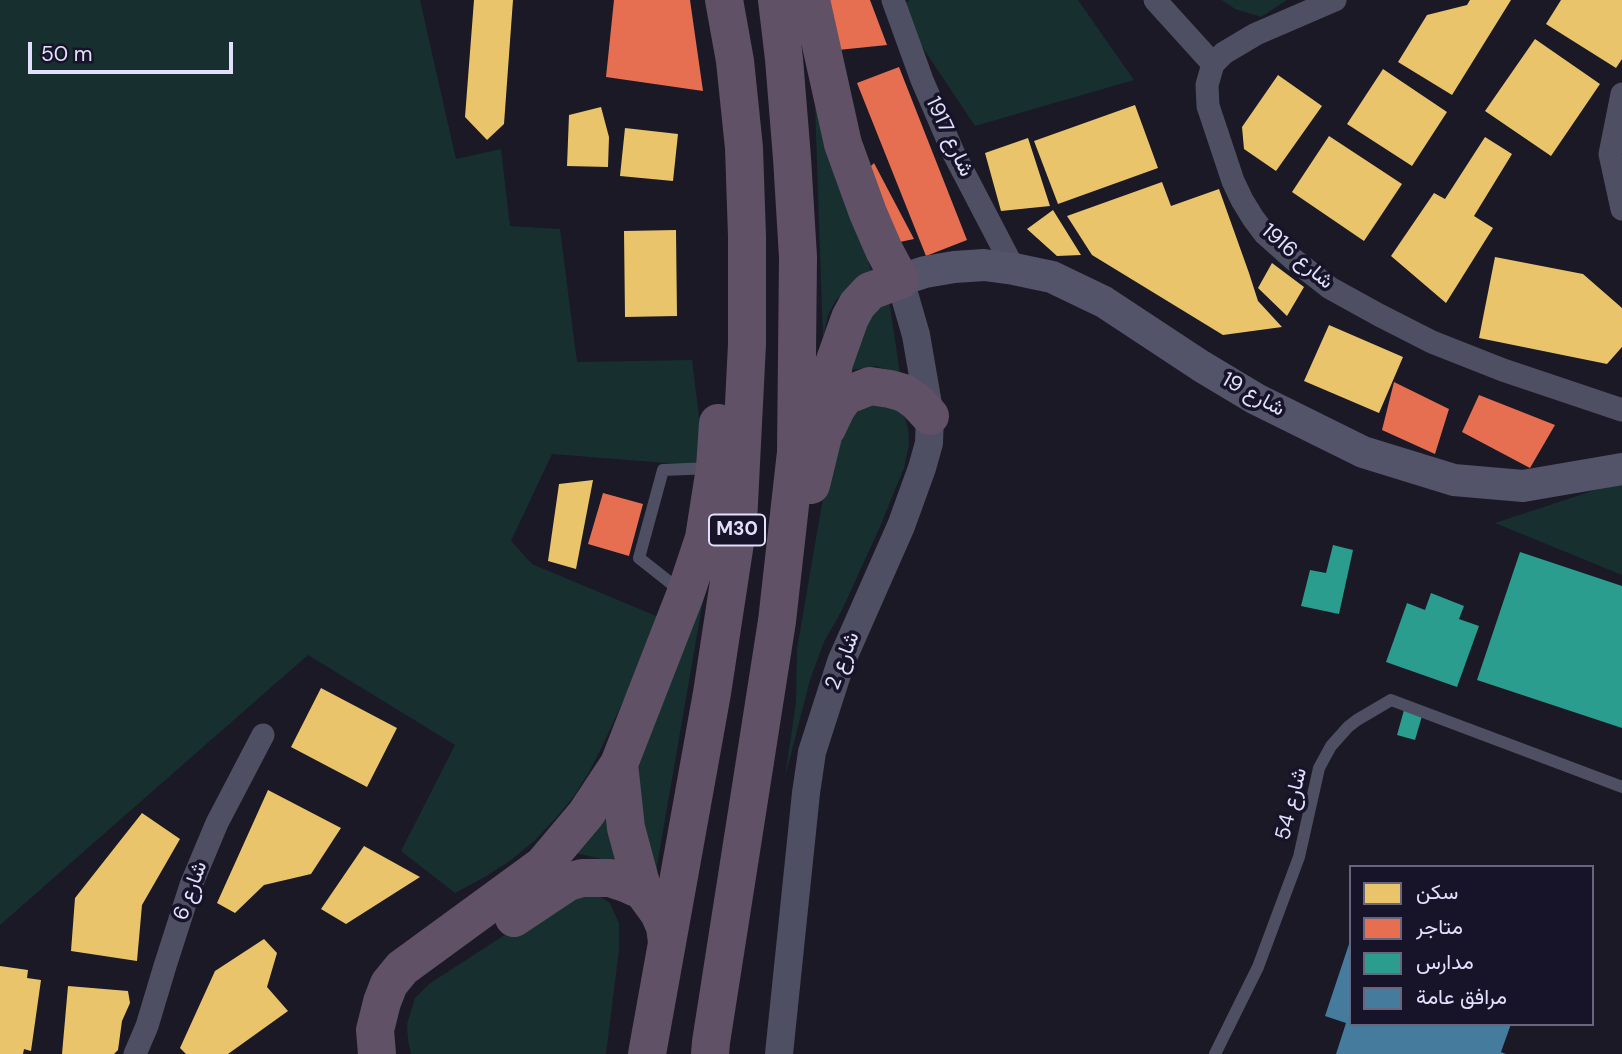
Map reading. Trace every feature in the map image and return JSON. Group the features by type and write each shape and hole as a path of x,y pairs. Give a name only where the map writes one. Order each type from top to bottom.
{"highway":[{"name":"M30","path":"647,1054 712,693 738,523 747,344 747,236 744,148 735,61 724,0"},
{"name":"M30","path":"710,1054 776,621 796,452 798,257 786,84 777,0"},
{"path":"776,621 823,436 834,363 850,318 857,305 870,291 900,280 868,214 843,144 811,0"},
{"path":"377,1054 375,1030 382,1002 389,984 402,968 543,865 586,814 618,764 685,594 704,538 715,468 725,304 747,236"},
{"path":"823,436 845,396 870,386 904,393 930,416"},
{"path":"618,764 626,828 643,891 659,914 667,943"},
{"path":"400,1054 399,1026 403,1010 422,980 556,889 568,882 596,877 618,880 643,891"}],"main road":[{"name":"شارع 19","path":"900,280 925,272 985,265 1052,277 1104,302 1256,399 1363,452 1454,480 1523,486 1622,469"}],"street":[{"name":"شارع 1917","path":"893,0 922,80 953,152 1014,269"},
{"path":"1155,0 1213,64 1224,53 1256,34 1335,0"},
{"name":"شارع 1916","path":"1213,64 1207,85 1208,106 1233,181 1242,200 1265,234 1293,259 1330,288 1433,342 1544,385 1622,410"},
{"path":"1622,94 1609,153 1622,209"},
{"name":"شارع 2","path":"779,1054 812,752 841,662 901,526 929,443 930,416 916,335 900,280"},
{"name":"شارع 6","path":"135,1054 147,1026 191,885 217,823 263,735"}],"lane":[{"path":"685,594 639,558 663,470 715,468"},
{"name":"شارع 54","path":"1215,1054 1258,967 1299,857 1319,768 1331,746 1348,726 1357,720 1391,700 1622,787"}],"green space":[{"path":"0,0 420,0 456,159 501,149 510,226 560,229 577,362 692,360 705,466 552,454 511,541 532,564 661,618 602,747 574,796 534,841 510,861 455,893 401,851 455,745 308,655 0,925"},
{"path":"910,0 1078,0 1134,80 975,126 897,9"},
{"path":"1222,0 1287,0 1261,17 1235,9"},
{"path":"815,105 871,270 860,276 836,300 828,315 823,339"},
{"path":"889,299 900,374 876,366 852,370 856,332"},
{"path":"881,401 904,415 909,445 904,468 842,610 824,642 810,680 785,777 796,702 797,649 830,457 845,417"},
{"path":"724,479 654,883 636,814 640,739"},
{"path":"1622,481 1622,575 1495,523"},
{"path":"610,801 625,864 570,852"},
{"path":"575,889 594,892 610,903 619,923 619,950 606,1054 411,1054 407,1024 415,998 429,984"}],"building: سكن":[{"path":"474,0 513,0 504,124 487,140 465,117"},
{"path":"1470,0 1511,0 1452,95 1398,62 1427,15 1467,5"},
{"path":"1561,0 1622,0 1622,59 1616,68 1546,24"},
{"path":"1535,39 1600,84 1551,156 1485,111"},
{"path":"1383,69 1447,112 1412,166 1347,124"},
{"path":"1278,75 1322,106 1276,171 1244,149 1242,127"},
{"path":"1135,105 1158,168 1058,204 1034,141"},
{"path":"601,107 609,137 608,167 567,166 569,115"},
{"path":"625,128 678,134 673,181 620,176"},
{"path":"1329,136 1402,184 1364,241 1292,192"},
{"path":"1485,137 1512,154 1474,216 1493,228 1446,303 1391,256 1434,193 1445,199"},
{"path":"1028,138 1050,206 1001,211 985,153"},
{"path":"1162,182 1171,206 1219,189 1258,301 1282,327 1223,335 1092,255 1067,216"},
{"path":"1053,210 1081,255 1057,256 1027,229"},
{"path":"676,230 677,316 625,317 624,231"},
{"path":"1495,257 1583,274 1622,308 1622,347 1607,364 1479,338"},
{"path":"1272,263 1304,287 1287,316 1258,288"},
{"path":"1329,325 1403,357 1379,413 1304,381"},
{"path":"593,480 576,569 548,561 559,484"},
{"path":"321,688 397,728 367,787 291,747"},
{"path":"268,790 341,828 311,874 264,885 235,913 217,903"},
{"path":"142,813 180,839 142,905 137,961 71,951 75,898"},
{"path":"364,846 420,877 346,924 321,909"},
{"path":"264,939 277,953 267,987 288,1011 228,1054 186,1054 180,1048 215,971"},
{"path":"0,966 28,970 27,978 41,980 31,1051 24,1049 23,1054 0,1054"},
{"path":"68,986 128,991 130,1003 122,1021 118,1050 114,1054 62,1054"}],"building: متاجر":[{"path":"614,0 690,0 703,91 606,77"},
{"path":"828,0 870,0 887,45 838,50"},
{"path":"899,67 967,240 926,256 857,83"},
{"path":"874,163 914,239 895,243 865,172"},
{"path":"1394,382 1449,409 1435,454 1382,430"},
{"path":"1479,395 1555,425 1530,468 1462,432"},
{"path":"603,493 643,504 629,556 588,544"}],"building: مدارس":[{"path":"1333,545 1353,550 1339,614 1301,606 1310,570 1326,573"},
{"path":"1520,552 1622,586 1622,728 1477,680"},
{"path":"1431,593 1464,606 1459,619 1479,626 1457,687 1386,662 1407,603 1425,610"},
{"path":"1404,710 1422,716 1415,740 1397,735"}],"building: مرافق عامة":[{"path":"1349,944 1349,1026 1510,1026 1501,1052 1506,1054 1336,1054 1346,1023 1325,1016"}]}
